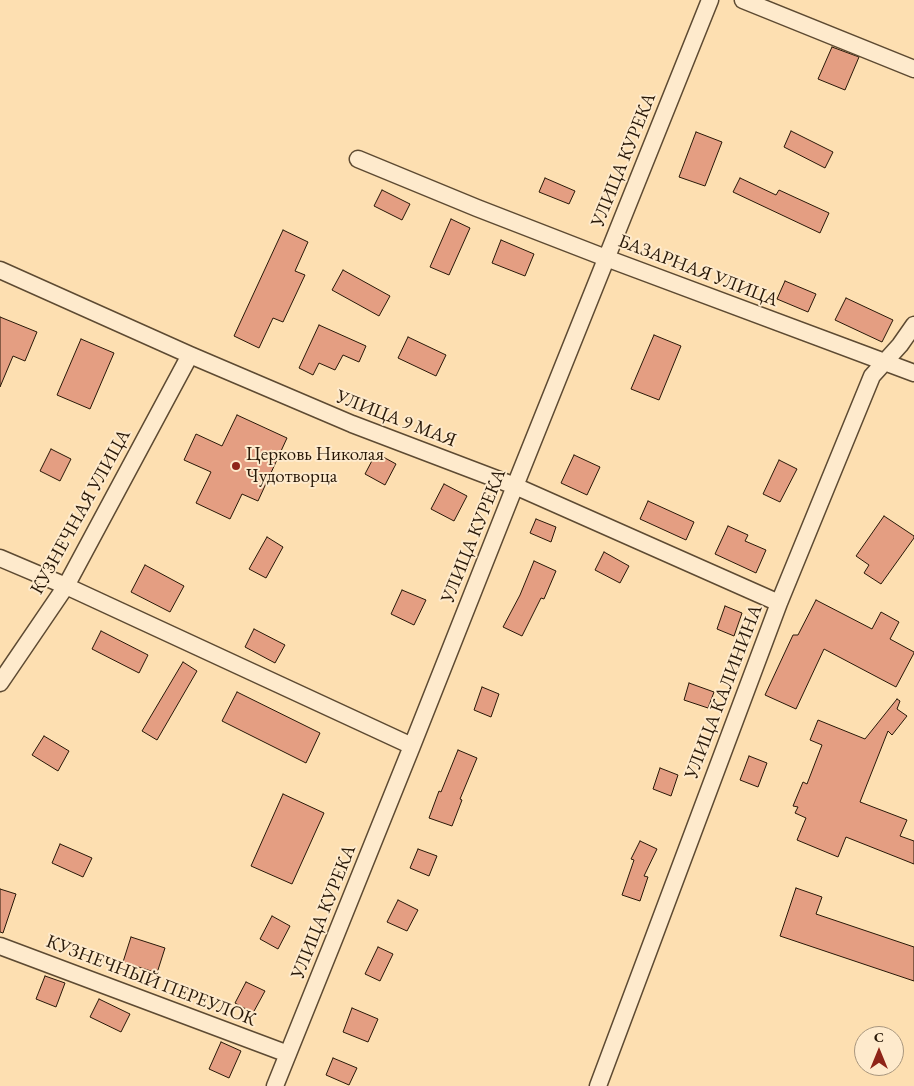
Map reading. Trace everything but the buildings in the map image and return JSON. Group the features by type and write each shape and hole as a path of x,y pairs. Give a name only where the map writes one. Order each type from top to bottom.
{"street":[{"name":"УЛИЦА КУРЕКА","path":"275,1086 710,0"},
{"path":"743,0 914,69"},
{"name":"БАЗАРНАЯ УЛИЦА","path":"358,159 606,258 914,373"},
{"name":"УЛИЦА 9 МАЯ","path":"0,270 190,355 352,424 515,486 779,603"},
{"name":"УЛИЦА КАЛИНИНА","path":"598,1086 779,603 872,376 900,345 914,325"},
{"name":"КУЗНЕЧНАЯ УЛИЦА","path":"0,683 66,586 190,355"},
{"path":"0,558 66,586 412,746"},
{"name":"КУЗНЕЧНЫЙ ПЕРЕУЛОК","path":"0,946 288,1054"}],"place":[{"name":"Церковь Николая Чудотворца","path":"236,466"}]}
